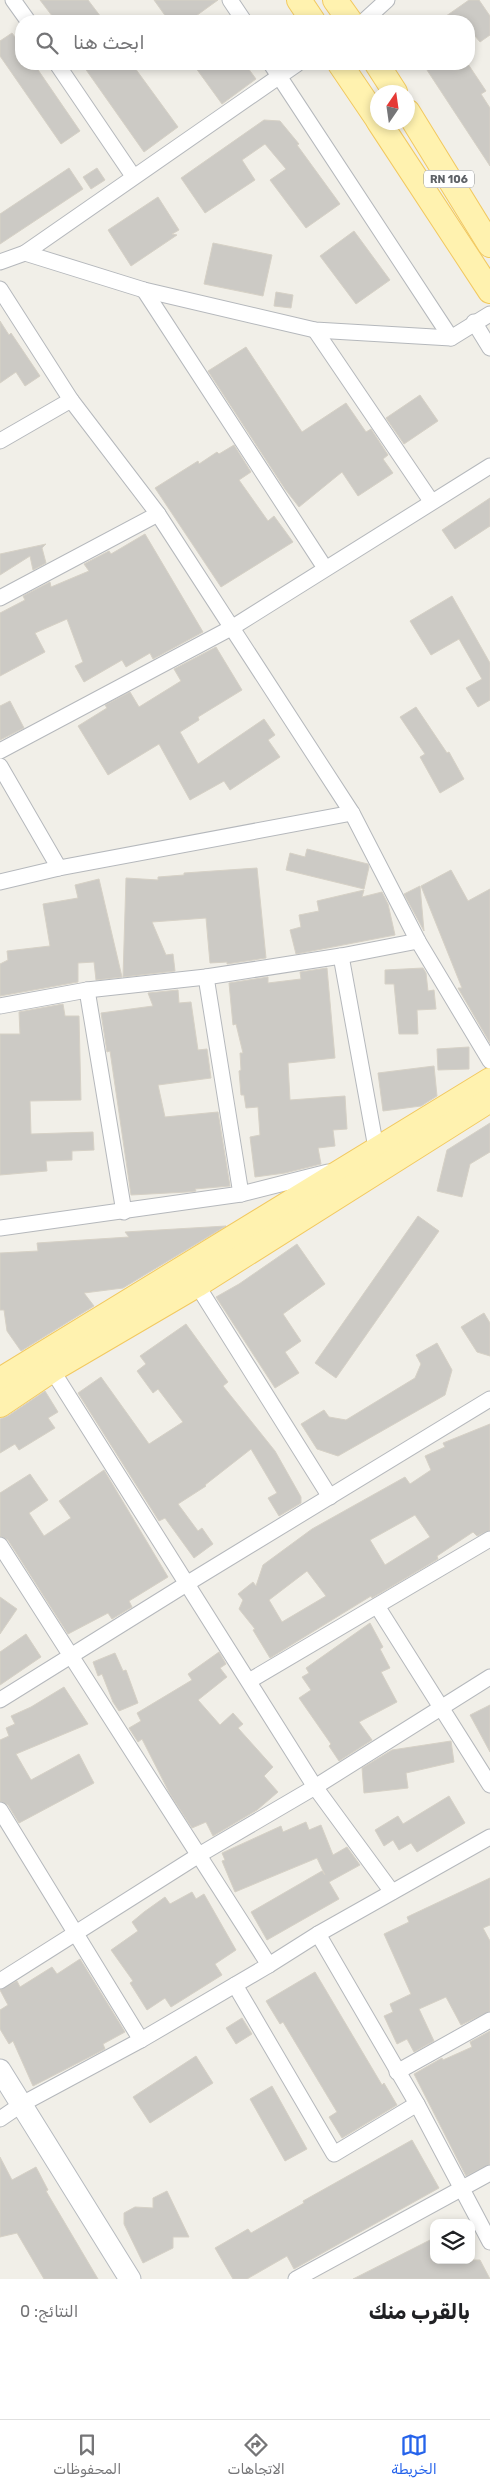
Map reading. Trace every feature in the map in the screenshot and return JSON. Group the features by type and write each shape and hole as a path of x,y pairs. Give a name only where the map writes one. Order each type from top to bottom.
{"main road":[{"path":"299,0 309,15"},
{"path":"335,0 346,15"},
{"path":"344,70 370,109"},
{"path":"381,70 390,85"},
{"name":"RN 106","path":"415,123 490,245"},
{"path":"384,130 490,290"},
{"path":"4,1376 490,1080"},
{"path":"0,1405 52,1370 196,1285 490,1100"}],"street":[{"path":"13,0 24,15"},
{"path":"230,0 240,15"},
{"path":"371,15 387,0"},
{"path":"61,70 133,176"},
{"path":"0,262 25,253 133,176 275,70 451,338"},
{"path":"25,253 144,290 315,330 451,338 474,322 490,314"},
{"path":"0,289 71,400 158,514 352,813 418,941 490,1061"},
{"path":"144,290 325,568"},
{"path":"474,322 490,348"},
{"path":"315,330 431,501"},
{"path":"0,441 71,400"},
{"path":"0,751 232,627 431,501 490,466"},
{"path":"0,598 158,514"},
{"path":"0,766 59,868"},
{"path":"0,882 59,868 352,813"},
{"path":"0,1006 87,990 206,977 341,956 418,941"},
{"path":"341,956 376,1148"},
{"path":"206,977 241,1194"},
{"path":"87,990 124,1212"},
{"path":"0,1228 241,1194 344,1168"},
{"path":"196,1285 330,1497"},
{"path":"52,1370 188,1583 314,1787 392,1892"},
{"path":"0,1700 490,1399"},
{"path":"249,1681 490,1539"},
{"path":"0,1545 269,1965"},
{"path":"377,1606 490,1785"},
{"path":"0,1981 75,1932 199,1855 314,1787 490,1676"},
{"path":"0,1810 141,2040"},
{"path":"0,2119 22,2104 141,2040 318,1934 490,1837"},
{"path":"318,1934 417,2104 460,2190 490,2242"},
{"path":"235,1985 334,2154 417,2104"},
{"path":"397,2072 490,2020"},
{"path":"0,2070 130,2279"},
{"path":"296,2279 490,2174"}],"building":[{"path":"40,0 88,0 99,15 51,15"},
{"path":"154,0 218,0 197,15 165,15"},
{"path":"469,0 479,0 490,16 490,35 480,42 475,36 475,15 448,15"},
{"path":"12,33 15,37 15,70 38,70 80,131 61,144 0,56 0,41"},
{"path":"86,70 136,70 178,127 144,152"},
{"path":"197,70 249,70 256,79 222,104"},
{"path":"427,70 472,70 486,91 481,94 490,108 490,166"},
{"path":"264,120 280,121 299,144 297,145 340,204 306,228 270,180 286,169 265,144 242,160 255,180 205,213 181,178"},
{"path":"69,168 83,189 0,244 0,214"},
{"path":"97,168 105,180 91,189 83,177"},
{"path":"158,197 179,230 172,234 177,235 131,266 108,230"},
{"path":"354,231 390,280 356,304 320,256"},
{"path":"213,243 272,255 263,296 204,284"},
{"path":"276,292 293,295 291,308 274,306"},
{"path":"0,321 9,335 11,333 40,376 25,386 16,372 0,383"},
{"path":"246,347 302,432 346,403 366,432 371,429 388,455 383,459 393,473 358,496 342,472 299,507 285,489 208,371"},
{"path":"420,395 438,421 404,444 386,418"},
{"path":"234,445 251,472 239,480 268,521 274,516 293,542 221,587 155,488 198,461 199,464 217,452 219,454"},
{"path":"490,498 490,526 455,549 442,530"},
{"path":"145,534 203,632 153,659 150,653 126,667 122,660 84,682 75,666 83,662 67,619 35,633 45,652 0,676 0,613 25,600 23,596 50,582 51,587 89,571 84,564 109,551 111,554"},
{"path":"46,544 42,548 46,563 33,570 30,556 0,575 0,554"},
{"path":"452,596 490,663 490,700 478,707 466,688 482,679 459,639 431,655 410,621"},
{"path":"216,647 242,690 198,717 199,720 180,732 198,764 264,719 275,735 268,740 280,757 230,790 224,781 190,800 159,744 108,775 78,726 107,708 105,705 130,692 139,707 181,681 174,669"},
{"path":"10,701 24,728 0,740 0,706"},
{"path":"416,707 447,753 449,752 464,779 440,793 420,757 425,754 400,717"},
{"path":"307,849 368,864 364,889 286,870 290,853 305,857"},
{"path":"257,868 266,958 227,964 227,962 210,963 206,918 152,922 166,955 173,954 175,971 123,977 126,878 158,880 158,877 184,875 184,873"},
{"path":"451,870 468,901 490,889 490,1043 458,988 462,988 421,886"},
{"path":"99,879 122,977 96,980 94,962 78,963 78,982 0,996 0,964 8,960 7,951 50,946 43,904 78,898 75,885"},
{"path":"420,886 424,931 404,894"},
{"path":"364,890 362,897 382,892 388,904 395,935 296,954 290,930 301,927 299,915 319,911 317,901"},
{"path":"327,968 335,1058 288,1063 290,1100 345,1096 347,1129 333,1130 335,1146 318,1148 321,1164 285,1173 255,1177 250,1137 260,1135 258,1107 246,1108 244,1095 241,1095 239,1071 241,1070 240,1053 243,1053 236,1024 233,1025 229,983 268,977 268,983 301,979 300,972"},
{"path":"423,968 426,973 428,991 434,990 436,1009 417,1010 418,1034 399,1034 394,984 385,984 385,970"},
{"path":"178,990 179,1003 191,1002 198,1050 207,1049 211,1078 158,1085 165,1117 218,1112 230,1186 195,1189 196,1191 187,1192 131,1195 110,1051 107,1052 101,1013 153,1006 148,993"},
{"path":"63,1004 65,1016 79,1016 81,1100 30,1101 31,1134 93,1132 94,1150 72,1151 72,1160 46,1161 47,1171 0,1175 0,1034 20,1034 19,1012"},
{"path":"469,1047 469,1069 438,1070 437,1049"},
{"path":"434,1066 437,1096 421,1106 383,1111 378,1073"},
{"path":"490,1123 490,1152 470,1164 462,1197 437,1191 447,1150"},
{"path":"418,1216 439,1231 336,1378 315,1363"},
{"path":"226,1226 123,1288 84,1293 94,1306 21,1351 7,1331 4,1310 0,1310 0,1253 38,1251 37,1243 129,1237 125,1232"},
{"path":"297,1244 325,1284 283,1314 301,1341 285,1352 299,1373 275,1388 216,1297 239,1284"},
{"path":"484,1313 490,1323 490,1356 477,1352 461,1327"},
{"path":"186,1324 228,1382 223,1386 275,1451 301,1497 301,1503 279,1516 268,1498 277,1493 251,1449 206,1486 178,1504 198,1531 202,1528 213,1544 194,1558 165,1518 159,1521 78,1393 101,1377 149,1444 183,1422 158,1389 153,1393 137,1371 146,1364 140,1356"},
{"path":"437,1343 452,1370 445,1395 338,1456 317,1449 301,1424 324,1410 329,1417 346,1420 415,1378 421,1364 416,1355"},
{"path":"45,1391 58,1412 48,1418 55,1428 19,1450 15,1444 0,1453 0,1419 8,1416"},
{"path":"490,1424 490,1530 477,1536 473,1532 437,1556 438,1559 372,1598 371,1596 270,1658 253,1630 255,1629 239,1609 243,1600 238,1594 253,1582 256,1586 263,1565 312,1529 405,1477 410,1484 431,1470 425,1456 445,1447 443,1443","holes":["415,1515 430,1537 385,1565 370,1540","307,1571 326,1596 282,1622 269,1600"]},
{"path":"104,1470 168,1577 129,1601 132,1607 112,1619 108,1613 68,1634 8,1540 0,1536 0,1493 30,1474 48,1500 29,1513 44,1536 71,1518 59,1501"},
{"path":"0,1597 17,1609 0,1634"},
{"path":"370,1623 383,1647 380,1649 390,1668 381,1672 397,1702 359,1722 372,1740 339,1761 329,1746 331,1744 299,1698 311,1690 302,1677 309,1673 306,1668"},
{"path":"26,1634 41,1657 0,1685 0,1652"},
{"path":"219,1652 226,1664 220,1668 227,1677 198,1700 220,1725 233,1713 243,1724 238,1728 273,1767 264,1776 278,1792 257,1810 213,1836 206,1822 192,1828 170,1794 142,1739 138,1742 129,1728 141,1721 137,1713 192,1680 188,1674"},
{"path":"115,1653 123,1671 126,1670 138,1703 119,1711 113,1702 102,1674 98,1676 93,1662"},
{"path":"64,1687 88,1724 16,1754 31,1780 79,1754 94,1783 19,1823 8,1805 0,1801 0,1740 9,1736 6,1728 15,1724 11,1716 31,1707"},
{"path":"490,1705 490,1752 470,1715"},
{"path":"451,1741 454,1762 406,1773 408,1788 364,1793 362,1768 392,1750"},
{"path":"449,1796 465,1823 417,1852 411,1843 399,1850 393,1840 384,1846 375,1830 398,1816 403,1824"},
{"path":"306,1822 309,1830 321,1825 333,1855 347,1847 360,1865 329,1882 339,1899 267,1940 251,1912 322,1871 325,1875 317,1858 235,1892 222,1861 225,1860 222,1853 281,1826 283,1832"},
{"path":"490,1878 490,1925 483,1928 490,1941 490,2011 461,2025 446,1997 419,2009 434,2041 414,2052 407,2039 397,2044 384,2016 393,2012 390,2004 411,1994 384,1934 409,1922 407,1917"},
{"path":"192,1892 196,1899 204,1894 236,1950 215,1964 222,1975 171,2007 165,1998 147,2010 130,1983 133,1981 111,1950 138,1931 132,1922 144,1912 165,1897 170,1904"},
{"path":"80,1959 125,2032 103,2044 105,2049 33,2086 13,2041 9,2044 0,2029 0,2010 8,2005 0,1990 17,1981 20,1987 52,1967 57,1974"},
{"path":"315,1972 382,2085 384,2083 397,2105 342,2138 329,2117 337,2112 283,2022 280,2024 266,2001"},
{"path":"242,2018 252,2034 236,2044 226,2028"},
{"path":"490,2031 490,2164 466,2176 414,2074 442,2058 443,2060 472,2047 470,2042"},
{"path":"196,2056 213,2083 150,2123 133,2097"},
{"path":"272,2086 307,2149 285,2161 250,2099"},
{"path":"412,2140 439,2188 294,2269 287,2256 247,2279 233,2279 215,2248 248,2229 251,2233 304,2203 303,2201"},
{"path":"0,2157 12,2180 36,2167 48,2190 46,2191 98,2279 44,2279 17,2233 0,2237"},
{"path":"167,2191 189,2237 173,2237 173,2248 143,2263 124,2224 124,2213 135,2207 153,2208 153,2198"},
{"path":"430,2240 430,2264 475,2264 475,2260 480,2260 490,2279 353,2279"}]}
